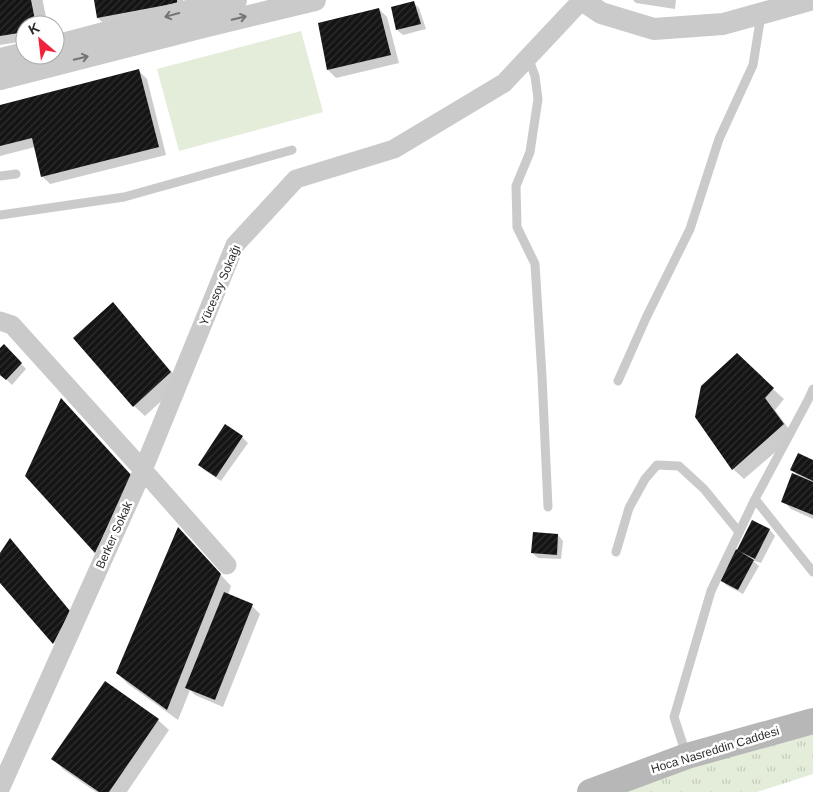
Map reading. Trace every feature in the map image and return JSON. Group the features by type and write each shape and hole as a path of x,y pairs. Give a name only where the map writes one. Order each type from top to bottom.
{"main road":[{"name":"Hoca Nasreddin Caddesi","path":"590,792 687,756 813,721"}],"street":[{"path":"65,51 236,0"},
{"path":"196,12 315,0"},
{"path":"582,0 601,13 654,29 723,24 810,0"},
{"name":"Yücesoy Sokağı","path":"143,470 235,245 296,179 394,149 504,83 582,0"},
{"path":"0,59 15,55"},
{"path":"0,79 30,65"},
{"path":"0,321 12,325 227,565"},
{"name":"Berker Sokak","path":"0,790 143,470"}],"lane":[{"path":"38,0 41,15"},
{"path":"618,380 690,229 719,139 753,65 761,14"},
{"path":"528,57 535,76 538,99 530,152 516,186 516,227 534,264 542,376 548,507"},
{"path":"0,216 124,197 292,150"},
{"path":"0,176 16,174"},
{"path":"687,756 674,717 711,591 755,500 813,389"},
{"path":"616,552 629,508 645,479 657,465 679,466 704,489 739,532"},
{"path":"755,500 813,572"}],"green space":[{"path":"301,31 323,112 179,151 157,69"},
{"path":"813,728 813,774 757,792 610,792"}],"building":[{"path":"0,0 31,0 34,15 15,15 15,34 0,36"},
{"path":"94,0 177,0 177,3 97,18"},
{"path":"414,1 421,24 396,30 391,7"},
{"path":"379,8 391,55 327,70 318,23"},
{"path":"139,69 159,147 41,177 32,138 0,146 0,105"},
{"path":"113,302 171,372 133,407 73,338"},
{"path":"4,344 22,363 6,380 0,375 0,348"},
{"path":"737,353 774,388 765,398 784,424 732,470 695,417 701,386"},
{"path":"61,398 132,476 95,553 25,476"},
{"path":"225,424 243,436 216,477 198,465"},
{"path":"798,453 813,460 813,481 790,470"},
{"path":"792,473 813,482 813,515 781,502"},
{"path":"752,520 770,529 755,559 739,551 754,560 738,590 719,580"},
{"path":"178,527 221,574 167,710 116,673"},
{"path":"533,532 558,534 557,555 531,553"},
{"path":"10,538 70,611 53,644 0,583 0,553"},
{"path":"224,592 253,604 215,700 185,688"},
{"path":"105,681 159,719 109,792 99,792 51,759"}]}
